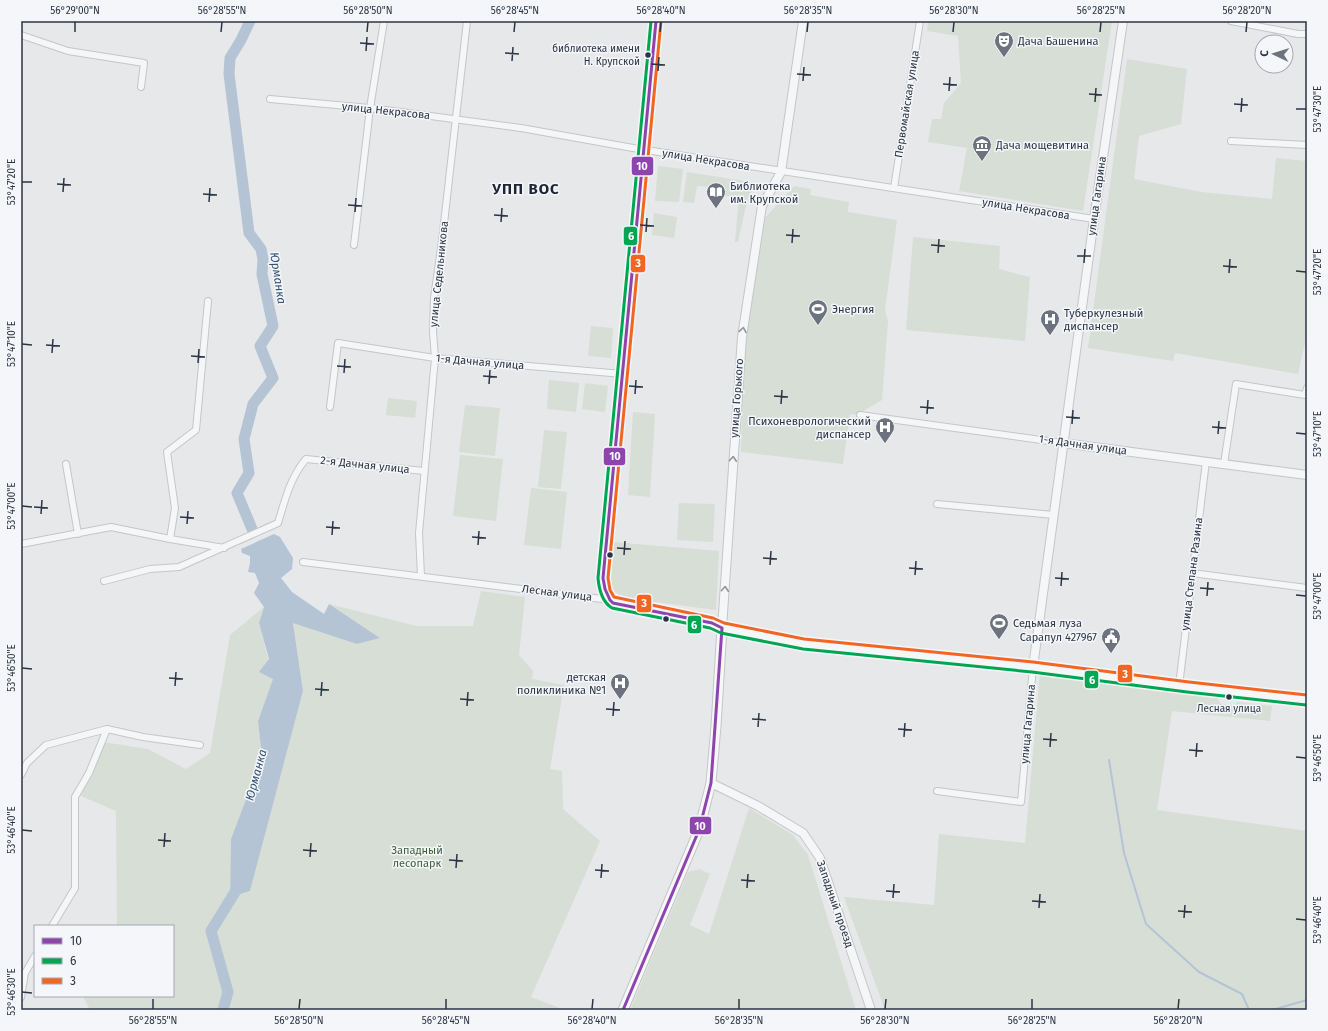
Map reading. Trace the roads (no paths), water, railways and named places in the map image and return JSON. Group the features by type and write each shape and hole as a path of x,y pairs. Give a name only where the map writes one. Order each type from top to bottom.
{"main road":[{"path":"610,600 605,589 603,578 656,21"},
{"name":"Лесная улица","path":"610,600 613,603 712,622 722,628"},
{"name":"улица Горького","path":"623,1010 699,830 711,782 722,628"}],"street":[{"path":"354,245 370,108 384,21"},
{"name":"улица Седельникова","path":"421,576 419,533 435,358 433,332 434,298 442,241 467,21"},
{"name":"улица Горького","path":"722,628 742,337 762,206 781,172 803,21"},
{"name":"Первомайская улица","path":"894,188 920,21"},
{"name":"улица Гагарина","path":"937,791 1021,802 1034,666 1094,219 1123,21"},
{"path":"1232,21 1298,34 1307,34"},
{"path":"21,35 68,51 144,63 141,87"},
{"name":"улица Некрасова","path":"270,100 370,108 521,128 781,172 1094,219"},
{"path":"1231,141 1307,145"},
{"path":"170,539 175,508 167,452 196,430 208,301"},
{"name":"1-я Дачная улица","path":"330,407 338,343 435,358 623,374"},
{"path":"1224,464 1236,384 1305,396 1307,388"},
{"name":"1-я Дачная улица","path":"860,415 1307,475"},
{"name":"2-я Дачная улица","path":"224,548 278,523 289,487 297,469 306,459 424,471"},
{"name":"улица Степана Разина","path":"1179,686 1206,462"},
{"path":"66,464 78,534"},
{"path":"937,504 1054,515"},
{"path":"21,544 112,527 224,548"},
{"path":"104,581 150,569 179,567 224,548"},
{"name":"Лесная улица","path":"303,562 610,600"},
{"path":"1192,573 1307,588"},
{"name":"Лесная улица","path":"722,628 802,644 1034,666 1179,686 1307,700"},
{"path":"53,925 75,888 75,797 89,773 107,729"},
{"path":"21,776 28,763 46,745 107,729 144,737 200,745"},
{"name":"Западный проезд","path":"711,782 758,806 803,833 820,858 871,1010"},
{"path":"21,997 25,973 34,958"}],"water":[{"path":"274,534 280,537 293,558 292,569 281,578 292,592 324,614 329,604 380,638 357,644 293,623 303,691 250,891 230,897 231,839 262,757 258,721 273,679 259,672 269,659 259,623 264,607 254,593 259,583 255,573 248,572 250,556 242,553 241,549"}],"waterway":[{"name":"Юрманка","path":"250,21 230,58 229,74 249,233 261,249 263,259 262,274 273,326 260,346 273,378 253,404 244,439 249,473 237,493 252,529"},
{"path":"1109,760 1124,853 1146,924 1199,972 1242,994 1249,1010"},
{"name":"Юрманка","path":"223,1010 228,992 211,931 240,884"},
{"path":"1272,1010 1307,1000"}],"place":[{"name":"библиотека имени Н. Крупской","path":"648,55"},
{"name":"Дача Башенина","path":"1004,58"},
{"name":"Дача мощевитина","path":"982,162"},
{"name":"Библиотека им. Крупской","path":"716,209"},
{"name":"Энергия","path":"818,326"},
{"name":"Туберкулезный диспансер","path":"1050,336"},
{"name":"Психоневрологический диспансер","path":"885,444"},
{"name":"Седьмая луза","path":"999,640"},
{"name":"Сарапул 427967","path":"1111,654"},
{"name":"Лесная улица","path":"1229,697"},
{"name":"детская поликлиника №1","path":"620,700"}],"district":[{"name":"УПП ВОС","path":"526,189"}],"park label":[{"name":"Западный лесопарк","path":"417,856"}]}
